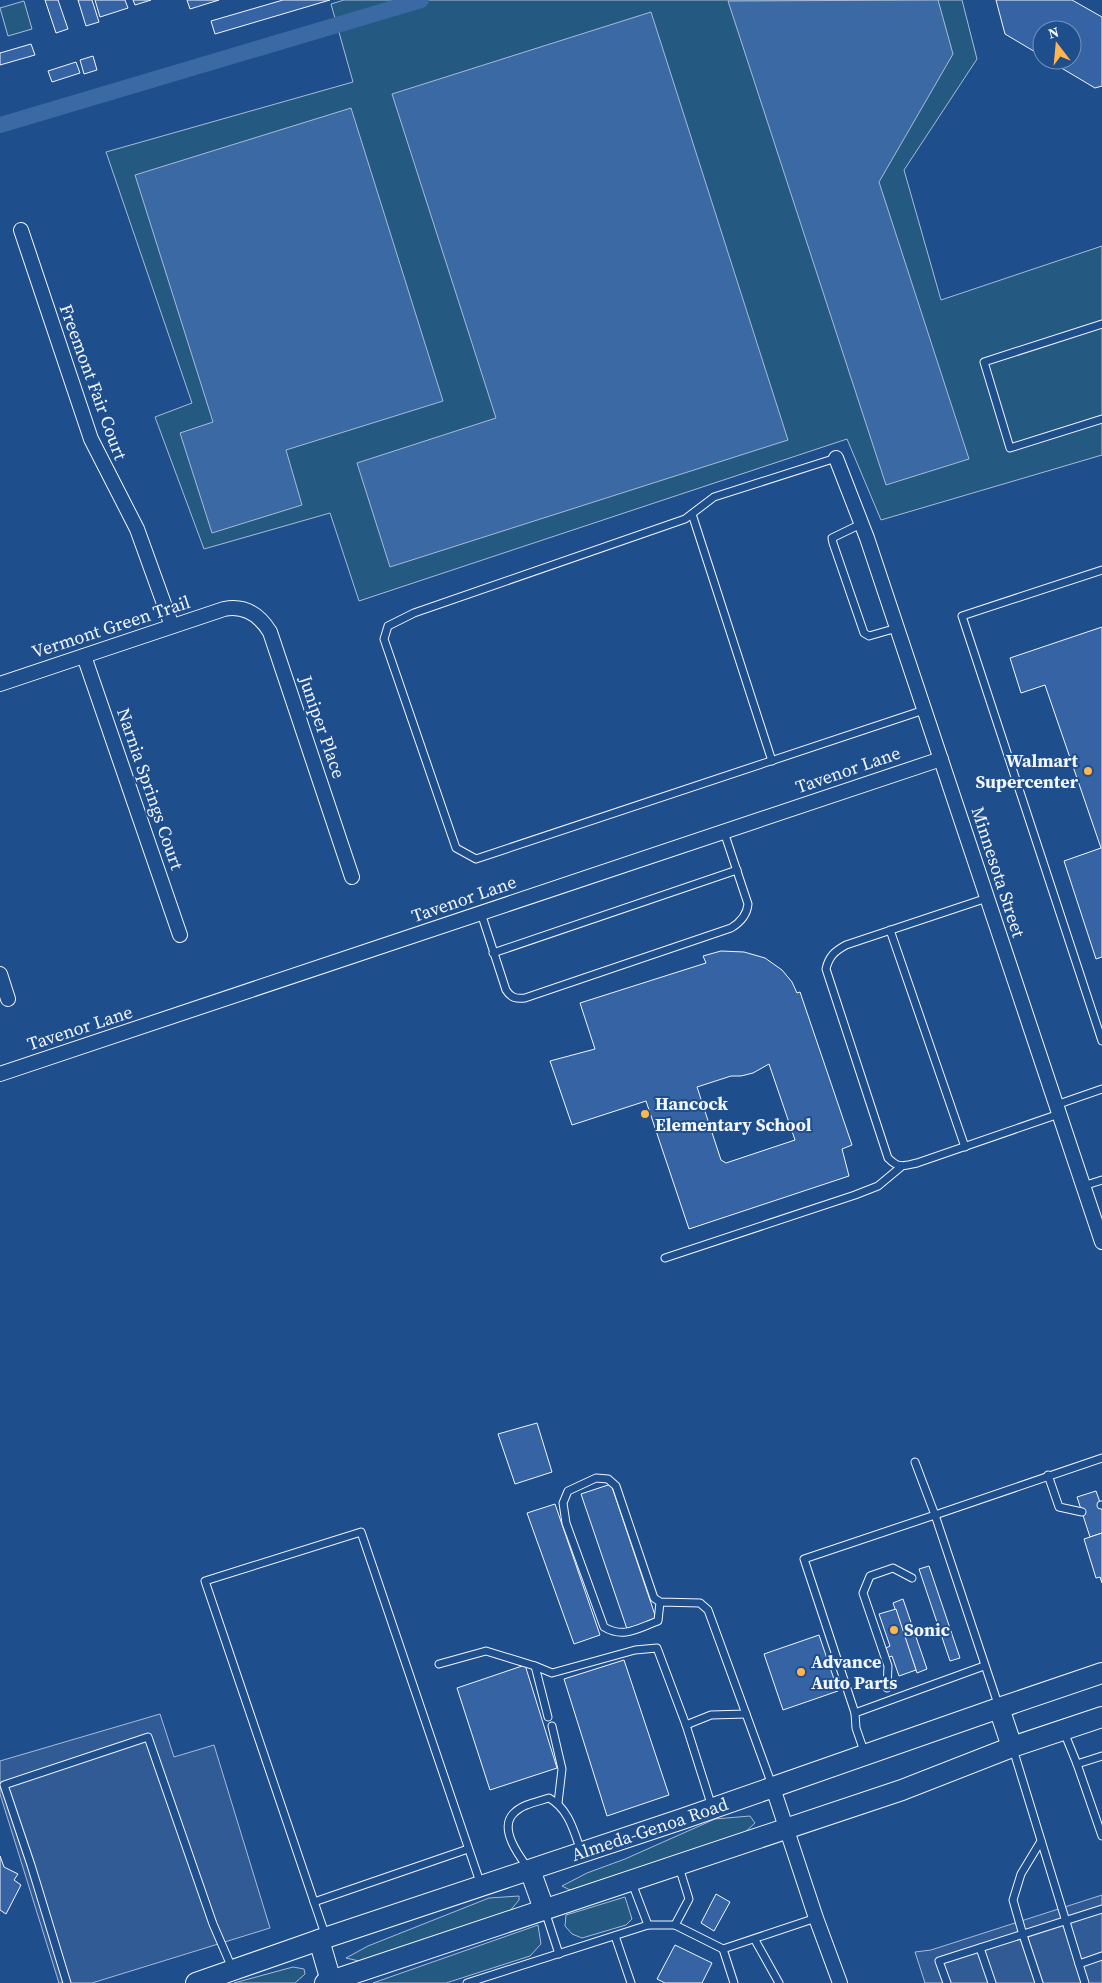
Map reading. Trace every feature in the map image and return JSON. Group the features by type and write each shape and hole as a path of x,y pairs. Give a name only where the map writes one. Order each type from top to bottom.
{"main road":[{"name":"Almeda-Genoa Road","path":"196,1983 773,1788 999,1708 1102,1674"},
{"path":"999,1708 1012,1746"},
{"path":"322,1939 329,1982 902,1790 1012,1746 1102,1717"},
{"path":"530,1870 544,1909"}],"street":[{"name":"Freemont Fair Court","path":"21,230 90,439 137,529 172,626"},
{"name":"Minnesota Street","path":"836,458 897,628 1102,1242"},
{"name":"Vermont Green Trail","path":"0,684 234,607"},
{"name":"Juniper Place","path":"234,607 250,611 258,616 270,632 352,877"},
{"name":"Narnia Springs Court","path":"84,656 180,935"},
{"name":"Tavenor Lane","path":"0,1074 941,759"},
{"path":"0,974 8,1000"},
{"path":"773,1788 816,1918 840,1983"}],"lane":[{"path":"1102,324 984,362 1010,448 1102,418"},
{"path":"836,458 714,497 685,519 414,613 388,626 384,640 456,848 476,859 924,710"},
{"path":"692,514 772,761"},
{"path":"861,524 832,538 864,633 869,636 897,628"},
{"path":"1102,570 962,616 1102,1041"},
{"path":"481,913 506,990 510,996 516,999 525,998 722,932 738,923 747,911 748,904 724,832"},
{"path":"494,953 737,870"},
{"path":"902,1166 895,1165 888,1158 826,969 828,960 835,951 846,945 987,898"},
{"path":"890,930 965,1146"},
{"path":"665,1258 878,1186 902,1166 965,1146 1102,1089"},
{"path":"1083,1186 1102,1180"},
{"path":"866,1755 856,1728 855,1713 804,1559 1102,1458"},
{"path":"915,1462 935,1515 999,1708"},
{"path":"1048,1475 1059,1507 1082,1512"},
{"path":"660,1602 658,1621 624,1634 613,1632 604,1627 566,1523 562,1503 568,1491 596,1478 608,1479 616,1486 654,1598 660,1602 700,1603 708,1610 773,1788"},
{"path":"322,1939 314,1902 205,1581 361,1532 482,1886"},
{"path":"887,1688 888,1666 863,1593 870,1576 893,1568 912,1578"},
{"path":"439,1664 486,1651 552,1673 635,1650 657,1648 686,1725 713,1808"},
{"path":"535,1666 548,1717"},
{"path":"855,1713 984,1666"},
{"path":"686,1725 712,1715 746,1714"},
{"path":"552,1726 562,1769 558,1803"},
{"path":"1063,1729 1102,1836"},
{"path":"67,1983 31,1864 2,1783 148,1737 213,1924 233,1971"},
{"path":"1012,1746 1086,1983"},
{"path":"1077,1764 1102,1756"},
{"path":"530,1870 513,1844 508,1825 512,1815 527,1805 549,1798 558,1803 567,1815 582,1853"},
{"path":"1040,1983 1022,1935 1014,1900 1021,1874 1041,1841"},
{"path":"314,1902 468,1849"},
{"path":"675,1924 688,1899 678,1864"},
{"path":"630,1880 648,1925"},
{"path":"544,1909 559,1954"},
{"path":"947,1983 939,1961 1102,1909"},
{"path":"467,1983 648,1925 675,1924 723,1949 755,1940 816,1918"},
{"path":"615,1936 630,1983"},
{"path":"755,1940 779,1983"},
{"path":"980,1948 992,1983"},
{"path":"723,1949 734,1983"},
{"path":"1079,1964 1102,1956"}],"shaded area":[{"path":"344,0 962,0 977,59 904,170 941,300 1102,246 1102,455 881,520 847,439 359,601 330,513 204,549 155,417 192,403 106,152 353,82 331,4"},
{"path":"938,0 953,54 879,182 969,459 886,485 728,1"},
{"path":"24,1 32,29 8,36 0,8"},
{"path":"651,12 788,440 390,567 357,463 496,418 392,94"},
{"path":"351,108 443,401 286,450 302,505 212,533 180,433 213,422 135,175"},
{"path":"160,1714 174,1757 214,1745 270,1928 92,1983 59,1983 0,1794 0,1761"},
{"path":"750,1816 755,1823 743,1834 570,1890 562,1886 587,1873 625,1859 715,1819"},
{"path":"1102,1895 1102,1983 925,1983 915,1952 931,1950"},
{"path":"519,1896 519,1900 509,1912 381,1957 359,1961 346,1958 368,1946 489,1898"},
{"path":"625,1897 632,1919 626,1925 582,1938 572,1934 565,1926 566,1915"},
{"path":"538,1925 541,1944 530,1956 446,1983 373,1983"},
{"path":"293,1967 304,1969 305,1974 295,1983 234,1983"}],"building":[{"path":"45,0 58,0 68,29 56,33"},
{"path":"78,0 92,0 99,22 86,26"},
{"path":"95,0 125,0 128,8 100,17"},
{"path":"133,0 151,0 135,5"},
{"path":"187,0 219,0 190,9"},
{"path":"283,0 330,0 215,34 211,21"},
{"path":"996,0 1072,0 1102,17 1102,86 1095,88 1065,70 1082,70 1082,20 1032,20 1032,50 1005,34"},
{"path":"31,44 35,55 0,65 0,53"},
{"path":"93,56 97,70 84,74 80,60"},
{"path":"76,62 80,73 52,82 48,71"},
{"name":"Walmart Supercenter","path":"1102,627 1102,957 1096,959 1064,861 1101,848 1045,685 1021,693 1010,658"},
{"path":"721,951 744,952 765,958 782,970 792,982 797,993 800,992 852,1145 842,1149 849,1176 689,1229 646,1101 572,1125 550,1061 595,1049 580,1003 706,963 703,956","holes":["769,1064 795,1140 726,1163 721,1160 697,1087 731,1076 753,1073"]},
{"path":"537,1423 552,1472 515,1484 498,1434"},
{"path":"611,1484 656,1618 627,1629 581,1494"},
{"path":"1096,1491 1102,1508 1102,1533 1090,1537 1077,1497"},
{"path":"555,1504 600,1635 574,1644 527,1513"},
{"path":"1102,1533 1102,1583 1100,1577 1096,1578 1084,1539"},
{"path":"929,1566 960,1658 950,1661 919,1569"},
{"path":"903,1599 927,1669 917,1673 893,1603"},
{"name":"Sonic","path":"896,1609 916,1670 899,1676 892,1656 889,1657 886,1648 890,1646 879,1614"},
{"name":"Advance Auto Parts","path":"819,1635 838,1691 783,1710 764,1654"},
{"path":"624,1660 669,1795 607,1816 564,1679"},
{"path":"525,1665 557,1768 490,1790 457,1688"},
{"path":"0,1856 4,1867 18,1874 14,1880 21,1885 6,1914 0,1910"},
{"path":"716,1894 730,1902 714,1931 701,1923"},
{"path":"675,1945 712,1963 702,1983 665,1983 657,1979"}],"waterway":[{"path":"0,125 421,0"}],"place":[{"name":"Walmart Supercenter","path":"1088,771"},
{"name":"Hancock Elementary School","path":"645,1114"},
{"name":"Sonic","path":"894,1630"},
{"name":"Advance Auto Parts","path":"801,1672"}]}
